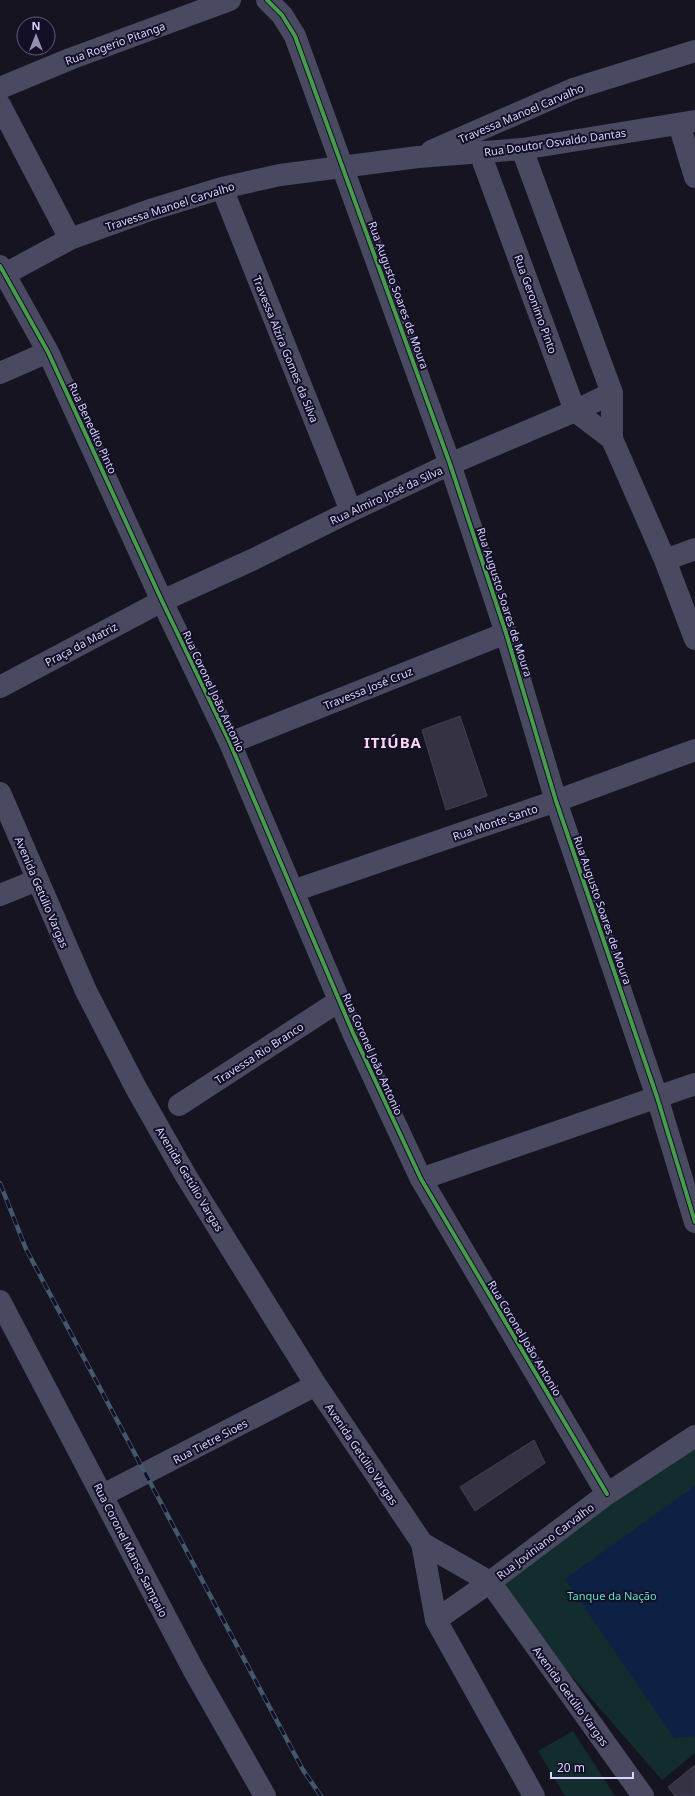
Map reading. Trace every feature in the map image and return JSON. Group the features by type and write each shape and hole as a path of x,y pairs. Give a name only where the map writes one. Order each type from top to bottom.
{"street":[{"name":"Rua Rogerio Pitanga","path":"0,88 70,59 230,0"},
{"name":"Rua Augusto Soares de Moura","path":"267,0 282,15 295,36 450,464 506,633 556,801 657,1097 695,1222"},
{"name":"Travessa Manoel Carvalho","path":"418,157 574,89 695,51"},
{"path":"0,105 70,239"},
{"name":"Rua Doutor Osvaldo Dantas","path":"343,166 418,157 522,149 687,122"},
{"path":"687,122 695,177"},
{"path":"522,149 612,393 612,439 665,560 695,639"},
{"name":"Rua Geronimo Pinto","path":"480,153 575,411"},
{"name":"Travessa Manoel Carvalho","path":"3,270 70,239 150,210 222,188 280,175 343,166"},
{"name":"Travessa Alzira Gomes da Silva","path":"222,188 350,511"},
{"name":"Rua Benedito Pinto","path":"3,270 48,352 162,601"},
{"path":"0,373 48,352"},
{"name":"Rua Almiro José da Silva","path":"162,601 254,559 350,511 450,464 575,411 612,393"},
{"path":"575,411 612,439"},
{"path":"665,560 695,549"},
{"name":"Praça da Matriz","path":"0,687 162,601"},
{"name":"Rua Coronel João Antonio","path":"162,601 230,743 353,1033 421,1179 607,1494"},
{"name":"Travessa José Cruz","path":"230,743 506,633"},
{"name":"Rua Monte Santo","path":"293,891 556,801 695,750"},
{"name":"Avenida Getúlio Vargas","path":"0,793 86,991 136,1088 186,1176 316,1385 422,1542 436,1620 534,1796"},
{"path":"0,895 37,880"},
{"name":"Travessa Rio Branco","path":"179,1105 339,1001"},
{"path":"421,1179 695,1084"},
{"name":"Rua Coronel Manso Sampaio","path":"0,1301 193,1669 265,1796"},
{"name":"Rua Tietre Sioes","path":"102,1495 316,1385"},
{"name":"Rua Joviniano Carvalho","path":"436,1620 490,1582 607,1494 695,1436"},
{"name":"Avenida Getúlio Vargas","path":"422,1542 490,1582 643,1796"}],"green space":[{"name":"Tanque da Nação","path":"695,1431 695,1753 662,1780 490,1582"},
{"path":"573,1731 615,1796 565,1796 538,1751"}],"water":[{"name":"Tanque da Nação","path":"695,1486 695,1736 674,1738 565,1579"}],"building":[{"path":"460,716 487,796 446,810 422,730"},
{"path":"534,1440 545,1463 475,1511 460,1487"},
{"path":"695,1765 695,1796 675,1796 668,1787"}],"railway":[{"path":"0,1183 26,1249 303,1770 321,1796"}],"cycle path":[{"path":"267,0 282,15 295,36 450,464 506,633 556,801 657,1097 695,1222"},
{"path":"0,266 48,352 162,601 230,743 353,1033 421,1179 607,1494"}],"district":[{"name":"ITIÚBA","path":"393,742"}]}
